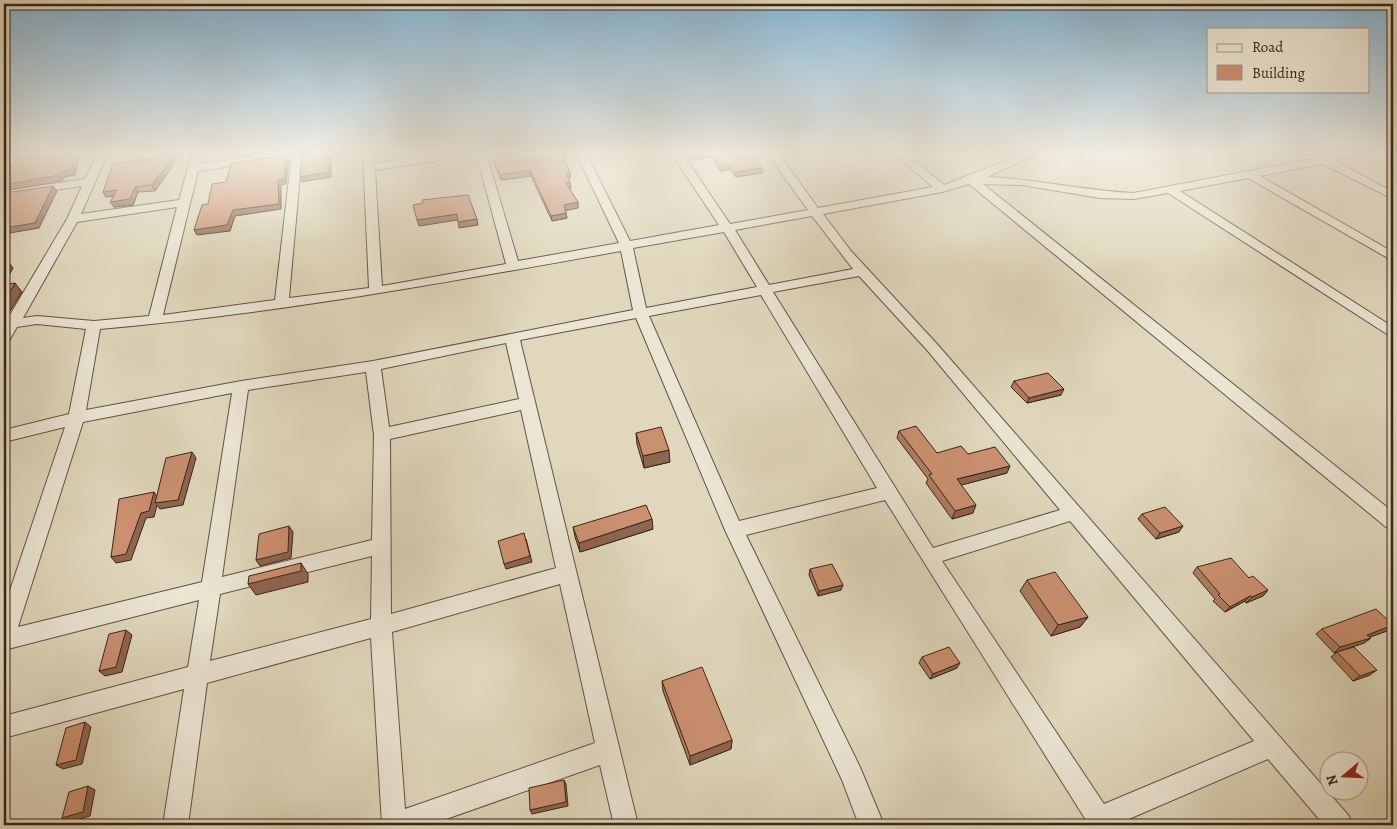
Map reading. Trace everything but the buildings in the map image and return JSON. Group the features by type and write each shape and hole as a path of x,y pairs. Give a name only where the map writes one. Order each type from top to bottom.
{"street":[{"path":"4,194 21,192"},
{"path":"4,338 9,324 73,219 86,192"},
{"path":"155,320 185,192"},
{"path":"282,302 293,192"},
{"path":"370,192 376,291"},
{"path":"492,192 513,266"},
{"path":"600,192 626,245 640,312 734,530 852,775 871,825"},
{"path":"702,192 728,229 929,557 1101,822 1272,745"},
{"path":"800,192 862,272 932,347 1340,825"},
{"path":"9,324 56,320 94,325 155,320 376,291 626,245 728,229 921,192"},
{"path":"985,192 1393,522"},
{"path":"1076,192 1100,196 1134,196 1156,192"},
{"path":"1173,192 1393,333"},
{"path":"1280,192 1393,256"},
{"path":"73,219 182,203"},
{"path":"4,436 76,418 242,386 373,366 640,312 862,272"},
{"path":"4,639 76,418 94,325"},
{"path":"512,337 626,825"},
{"path":"373,366 382,435 381,626 394,825 608,750"},
{"path":"176,825 197,675 242,386"},
{"path":"382,435 527,403"},
{"path":"734,530 889,492"},
{"path":"929,557 1072,513"},
{"path":"4,639 382,545"},
{"path":"4,727 481,599 567,573"}]}
